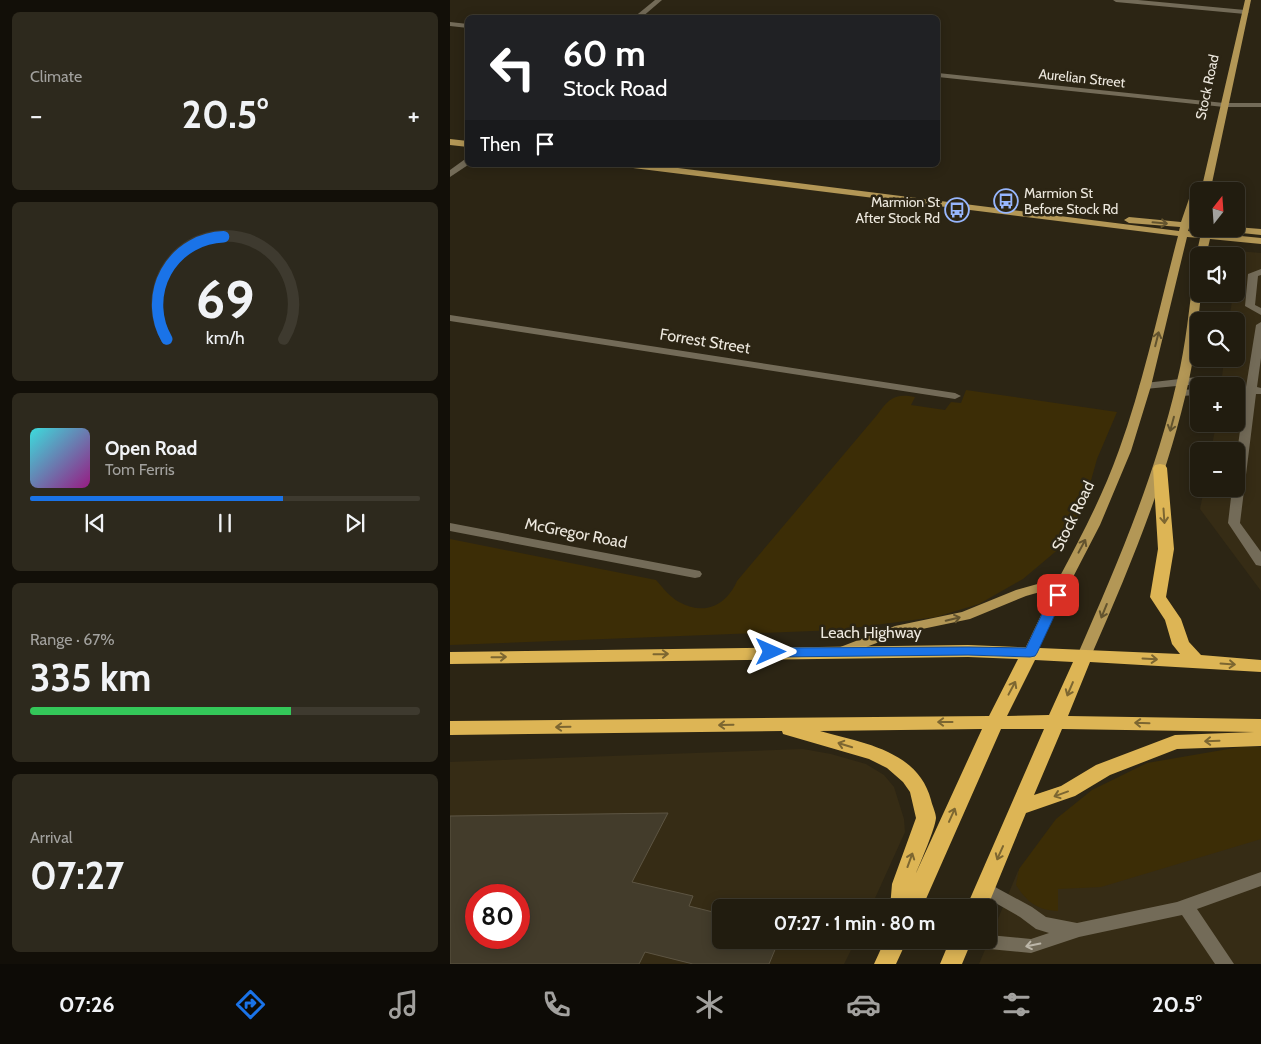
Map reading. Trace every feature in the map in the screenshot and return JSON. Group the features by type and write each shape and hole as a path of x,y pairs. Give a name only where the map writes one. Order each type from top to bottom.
{"highway":[{"path":"1160,468 1166,549 1158,596 1173,619 1181,644 1196,661"},
{"name":"Leach Highway","path":"450,658 968,651 1196,661 1261,666"},
{"name":"Stock Road","path":"915,899 994,722 1030,653"},
{"path":"980,899 1084,656"},
{"path":"450,728 994,722 1261,726"},
{"path":"774,725 874,754 894,763 910,777 918,791 926,818 902,884 901,899"},
{"path":"1020,808 1068,792 1103,770 1175,742 1261,739"},
{"path":"885,964 892,949"},
{"path":"950,964 957,949"}],"main road":[{"name":"Stock Road","path":"1209,182 1248,0"},
{"path":"450,136 465,138"},
{"path":"450,142 465,144"},
{"path":"650,167 1190,230"},
{"path":"693,167 1185,230 1190,229"},
{"name":"Stock Road","path":"1030,653 1094,525 1116,474 1145,386 1190,213"},
{"path":"1245,230 1261,232"},
{"path":"1243,238 1261,241"},
{"path":"1084,656 1160,468 1183,381 1196,302"},
{"path":"840,652 900,630 965,616 1021,593 1064,582"}],"street":[{"path":"640,15 659,0"},
{"path":"1116,0 1245,12"},
{"path":"450,24 465,26"},
{"name":"Aurelian Street","path":"940,75 1224,105"},
{"path":"1224,105 1261,105"},
{"path":"1224,105 1240,111 1261,111"},
{"path":"450,174 465,162"},
{"path":"1261,272 1252,274 1256,298 1250,306 1261,312"},
{"name":"Forrest Street","path":"450,318 955,396"},
{"path":"1261,325 1255,390 1234,523 1261,562"},
{"path":"1145,386 1190,381"},
{"path":"1180,394 1190,393"},
{"name":"McGregor Road","path":"450,527 695,574"},
{"path":"997,943 1031,946 1079,930 1185,906 1261,879"},
{"path":"984,888 1026,912 1042,924 1079,930"},
{"path":"1185,906 1225,964"}],"shaded area":[{"path":"1245,252 1261,253 1261,591 1200,509 1202,497 1245,497 1245,442 1213,442 1215,432 1245,432 1245,377 1222,377 1223,367 1245,367 1245,312 1230,312 1232,302 1245,302"},
{"path":"966,390 1117,412 1097,459 1090,484 1090,498 1071,526 1061,547 1023,579 979,604 936,617 838,630 450,645 450,539 656,580 679,602 697,608 713,606 727,597 737,581 889,401 902,396 915,397 911,405 945,410 951,402 961,403"},
{"path":"1240,747 1261,747 1261,839 1101,887 1058,889 1058,911 1044,909 1033,904 1016,885 1019,869 1056,819 1092,790 1147,763"},
{"path":"803,749 831,754 866,764 884,775 894,787 904,819 905,832 875,899 712,899 712,949 852,949 844,964 450,964 450,762"},
{"path":"1261,829 1261,964 979,964 985,949 997,949 997,921 1018,871 1060,884"}],"building":[{"path":"668,813 632,882 693,896 689,906 712,912 712,949 775,949 769,964 693,964 645,952 639,964 450,964 450,816"}],"place":[{"name":"Marmion St Before Stock Rd","path":"1006,201"},
{"name":"Marmion St After Stock Rd","path":"957,210"}],"route":[{"path":"771,652 968,651 1030,653 1058,595"}]}
